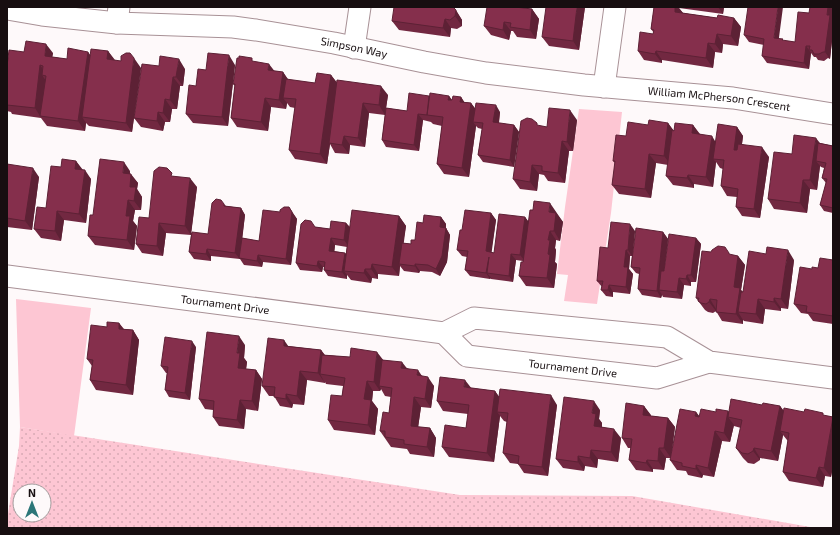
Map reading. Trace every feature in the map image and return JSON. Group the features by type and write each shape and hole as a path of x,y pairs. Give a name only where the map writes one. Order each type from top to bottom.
{"street":[{"path":"354,48 360,7"},
{"path":"604,87 615,7"},
{"name":"Simpson Way","path":"7,9 42,15 118,15 134,24 233,27 256,30 486,73 604,87"},
{"name":"William McPherson Crescent","path":"604,87 733,98 833,114"},
{"name":"Tournament Drive","path":"7,276 444,333 474,318 667,337 709,362 833,378"},
{"name":"Tournament Drive","path":"444,333 467,356 656,378 709,362"}],"shaded area":[{"path":"579,109 622,112 611,213 597,304 564,301 568,275 557,274"},
{"path":"16,299 91,308 74,436 20,427"},
{"path":"20,427 460,495 632,496 816,528 7,528 12,489 12,523 52,523 52,483 13,483 19,446"}],"building":[{"path":"394,7 453,7 456,10 455,16 450,20 445,19 443,28 392,21"},
{"path":"487,7 515,7 532,9 530,30 510,27 511,23 504,22 503,30 484,26"},
{"path":"546,7 577,7 573,41 542,37"},
{"path":"654,7 675,7 675,12 717,18 718,15 734,18 731,36 717,34 715,44 708,43 706,58 656,51 655,54 638,51 640,32 653,34 654,30 651,29"},
{"path":"748,7 778,7 774,38 795,42 798,12 809,13 810,7 828,7 827,15 830,15 825,52 814,54 812,50 809,50 810,46 806,46 804,63 762,56 764,39 744,35"},
{"path":"26,41 46,44 45,56 67,59 68,48 88,52 78,121 40,116 46,76 42,75 43,66 40,65 35,108 7,105 7,66 9,50 24,52"},
{"path":"91,49 108,51 107,59 121,61 121,56 126,53 130,53 134,58 126,123 82,117"},
{"path":"208,53 229,55 222,117 186,114 189,85 196,86 198,69 206,70"},
{"path":"160,56 179,59 176,77 173,77 170,100 165,99 163,113 158,112 157,121 134,118 142,64 159,66"},
{"path":"239,56 252,58 252,61 269,64 268,70 283,72 279,100 265,98 261,122 231,118 235,84 233,84 237,58 239,58"},
{"path":"317,73 331,75 320,154 289,150 296,99 283,98 286,79 315,83"},
{"path":"337,80 381,86 379,105 363,103 358,138 344,136 342,145 329,143"},
{"path":"409,93 429,96 427,115 418,114 414,145 382,140 386,108 407,111"},
{"path":"430,93 449,96 448,100 452,100 453,96 461,97 460,102 471,103 462,168 437,164 443,117 427,115"},
{"path":"476,103 496,105 493,122 514,125 510,160 478,155 483,123 473,122"},
{"path":"549,108 570,110 567,142 562,141 558,173 542,171 542,166 532,165 530,182 513,179 521,121 527,118 532,119 537,123 537,125 547,127"},
{"path":"649,120 668,123 664,156 649,154 645,189 612,185 616,135 626,136 628,122 648,125"},
{"path":"675,123 693,125 692,133 712,136 706,177 688,175 687,178 666,176 672,130 674,131"},
{"path":"718,124 737,127 734,150 737,150 738,144 762,147 754,209 736,207 738,189 721,186 724,160 713,159"},
{"path":"794,135 816,138 810,180 803,180 800,203 768,199 774,152 792,154"},
{"path":"818,143 833,146 833,208 820,205 827,179 822,178 826,163 816,161"},
{"path":"62,159 76,161 75,169 85,170 79,214 57,211 55,231 34,229 37,207 46,208 51,166 61,167"},
{"path":"100,159 124,162 123,173 131,174 130,187 136,187 134,201 128,200 126,216 130,216 127,240 88,236 90,215 93,215"},
{"path":"7,164 33,168 25,221 7,218"},
{"path":"159,167 167,168 172,173 171,176 190,178 185,226 159,223 157,246 136,244 139,217 149,218 154,171"},
{"path":"216,199 221,200 224,206 241,208 235,253 207,249 206,254 189,252 192,232 208,234 212,203"},
{"path":"534,201 550,203 549,212 556,213 554,231 550,231 548,240 550,240 548,254 550,255 547,278 519,276 521,262 523,262 530,210 533,210"},
{"path":"284,207 289,207 292,212 286,259 258,255 257,261 239,258 242,238 259,241 263,210 280,212 280,210"},
{"path":"352,210 399,216 392,267 372,264 371,269 365,269 364,273 344,271"},
{"path":"465,210 491,213 486,251 494,253 499,214 525,217 520,255 511,254 509,276 487,273 489,257 486,273 465,270 468,251 457,250"},
{"path":"424,215 441,217 440,227 446,228 442,256 436,269 428,265 415,264 415,266 399,264 402,243 411,244 411,240 415,240 417,222 423,223"},
{"path":"305,220 311,221 315,227 330,229 331,221 346,223 344,240 331,238 329,251 345,253 342,272 324,270 325,262 318,261 317,266 296,263 301,224"},
{"path":"611,222 630,224 628,250 626,250 624,267 628,267 626,287 609,285 608,290 601,290 603,281 597,281 600,247 608,248"},
{"path":"636,228 663,232 657,291 638,289 640,268 631,267"},
{"path":"669,234 696,238 691,275 687,275 686,279 679,278 677,292 659,290 661,271 664,271"},
{"path":"718,246 725,247 729,254 738,256 734,287 740,288 736,314 716,312 717,300 710,299 706,304 701,303 698,301 699,298 696,298 702,251 711,252"},
{"path":"767,247 788,250 781,299 774,298 774,302 758,299 756,314 738,312 741,292 743,292 749,251 766,254"},
{"path":"820,258 833,260 833,316 806,312 807,306 794,304 800,267 812,269 812,267 818,268"},
{"path":"107,322 119,323 119,329 133,330 126,385 90,380 93,360 87,359 91,325 107,327"},
{"path":"207,332 239,336 237,353 240,353 238,368 256,370 252,401 240,400 237,420 213,417 214,401 199,399"},
{"path":"165,337 192,341 185,393 165,390 168,367 161,366"},
{"path":"268,338 284,340 284,346 321,350 318,373 300,371 297,396 286,394 286,399 274,397 275,387 262,386"},
{"path":"351,348 377,352 374,382 367,381 364,399 371,400 368,425 328,420 331,395 342,396 345,378 320,374 322,355 350,357"},
{"path":"382,360 402,362 401,368 418,370 417,375 428,377 425,399 414,397 411,426 430,428 427,447 404,444 404,440 385,437 385,431 380,431 383,412 389,413 392,388 379,386"},
{"path":"440,377 465,380 464,387 495,391 487,453 442,447 445,425 466,428 469,405 437,401"},
{"path":"500,389 551,395 542,467 518,464 519,456 503,453 508,413 497,412"},
{"path":"564,397 594,401 592,413 596,414 594,426 614,429 611,452 591,450 590,458 578,456 578,462 556,459"},
{"path":"731,399 762,405 763,403 780,406 771,451 754,448 753,451 748,454 742,453 736,448 742,420 728,417"},
{"path":"626,403 644,406 643,415 668,418 664,448 659,448 658,461 647,460 646,463 629,460 632,439 622,438"},
{"path":"784,408 804,412 805,409 833,417 824,468 819,467 816,478 783,472 789,433 780,431"},
{"path":"680,409 696,412 695,416 699,417 701,409 716,412 716,409 728,411 724,433 715,431 708,468 696,465 696,469 682,466 682,463 670,460"}]}
